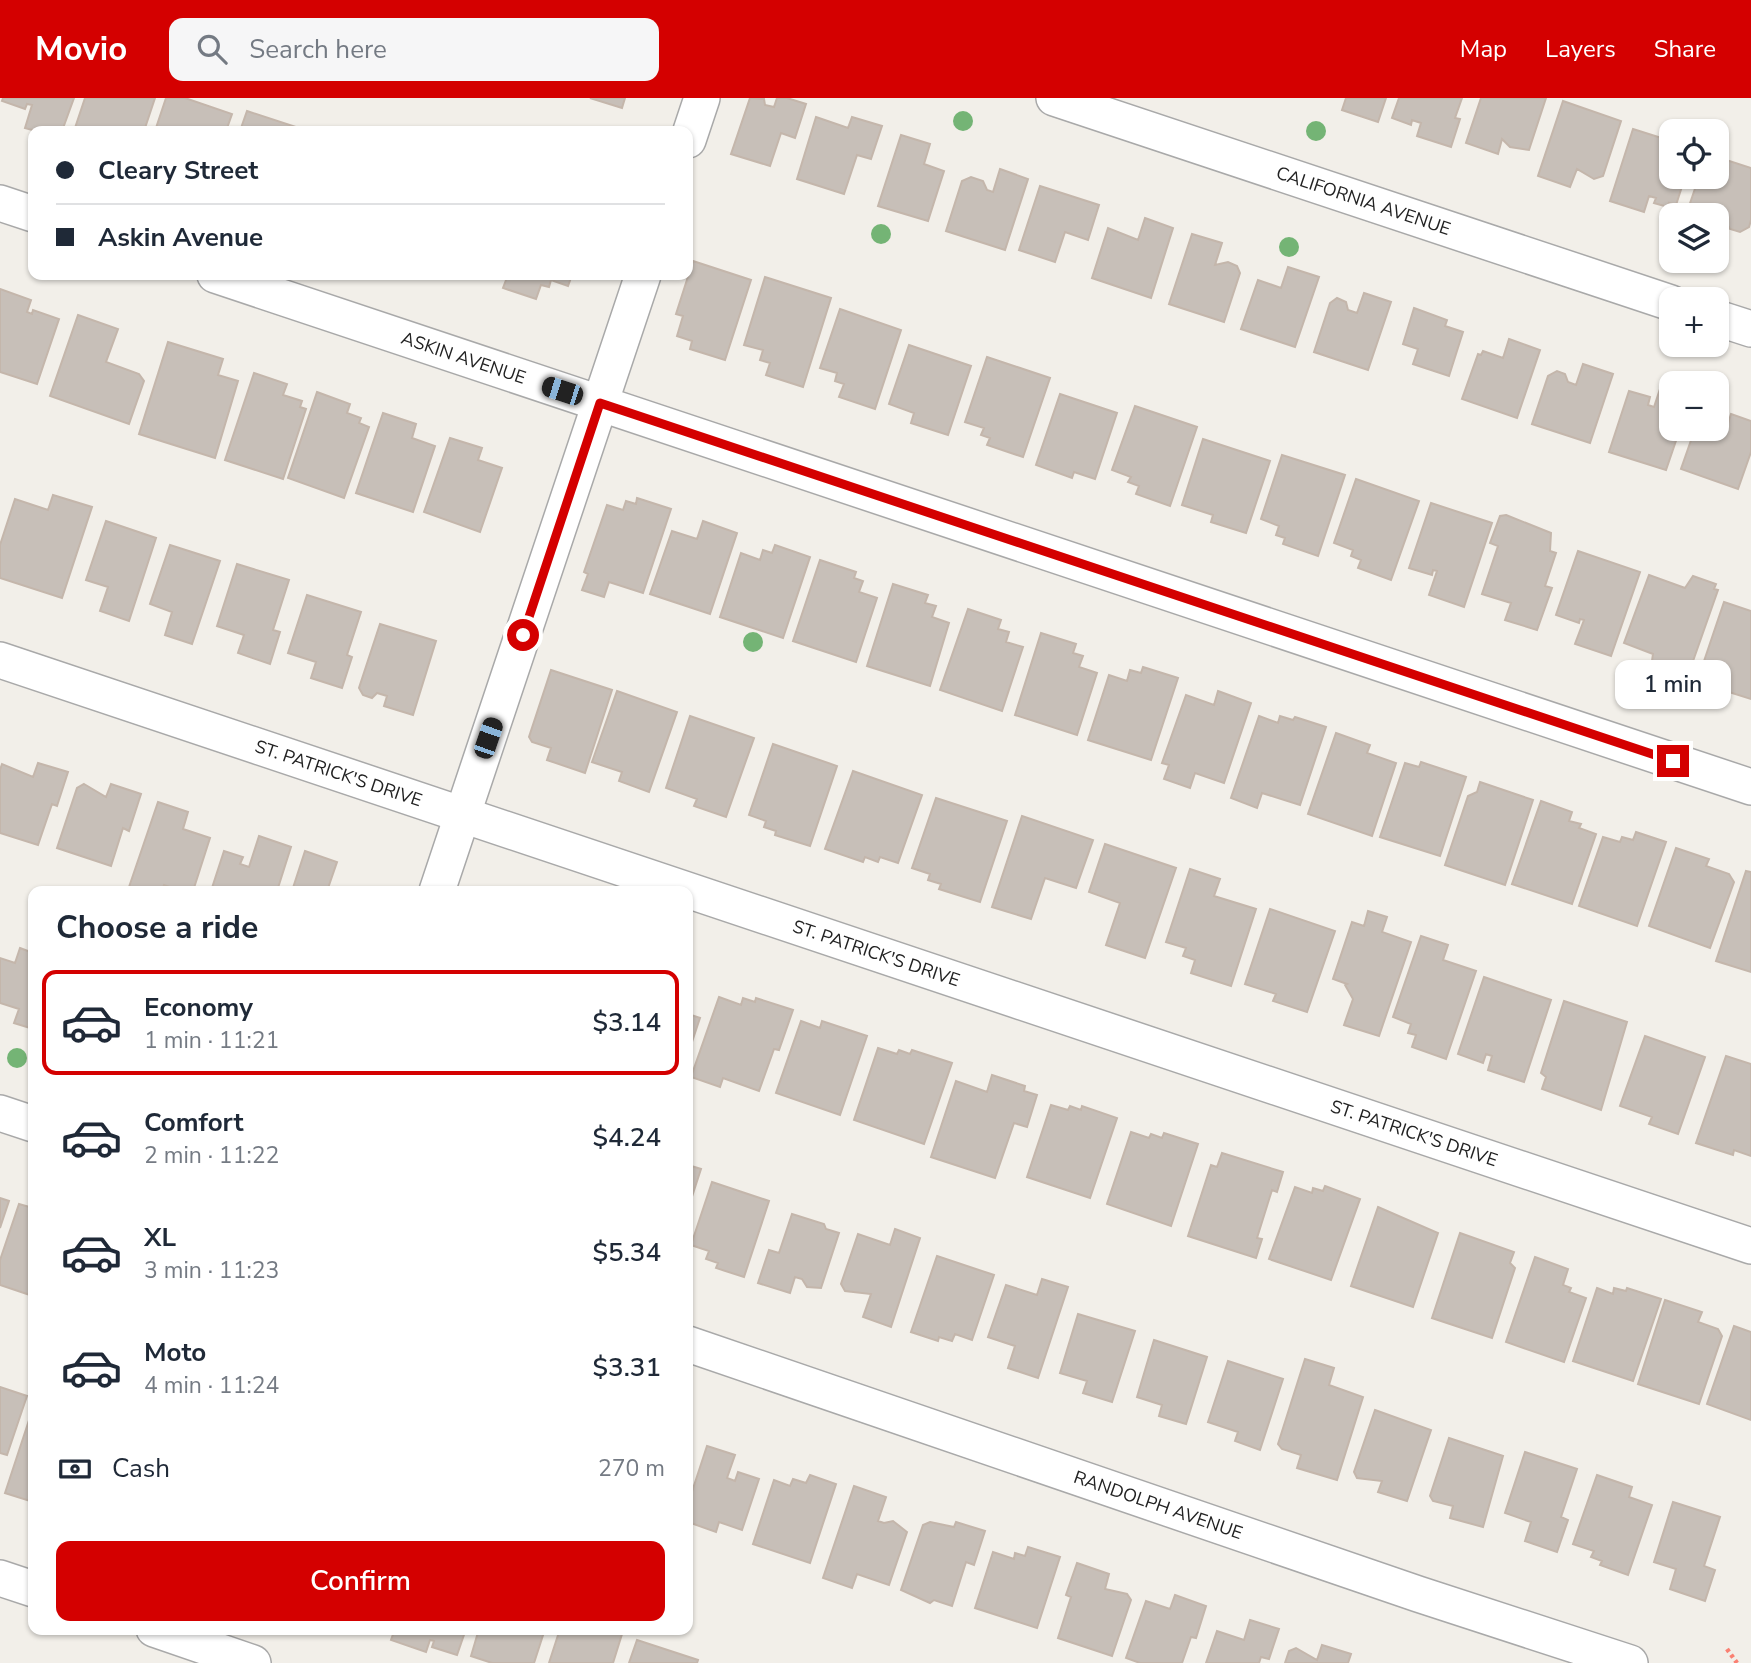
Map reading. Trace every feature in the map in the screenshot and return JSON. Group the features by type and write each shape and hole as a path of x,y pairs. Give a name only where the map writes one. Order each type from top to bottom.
{"street":[{"path":"693,126 702,98"},
{"name":"CALIFORNIA AVENUE","path":"1054,98 1659,299"},
{"path":"0,203 28,212"},
{"name":"ASKIN AVENUE","path":"230,280 1751,787"},
{"path":"439,886 641,280"},
{"path":"1729,322 1751,329"},
{"name":"ST. PATRICK'S DRIVE","path":"0,660 674,886"},
{"name":"ST. PATRICK'S DRIVE","path":"693,892 1751,1246"},
{"path":"0,1113 28,1122"},
{"name":"RANDOLPH AVENUE","path":"693,1346 1418,1594 1630,1663"},
{"path":"0,1578 28,1587"},
{"path":"166,1635 185,1644 253,1663"}],"path":[{"path":"1727,1648 1737,1663"}],"building":[{"path":"3,98 74,98 64,126 28,126 28,129 25,128 32,105 27,104 25,109 2,101"},
{"path":"85,98 155,98 146,126 76,126"},
{"path":"166,98 185,98 232,114 228,126 157,126"},
{"path":"590,98 625,98 622,108"},
{"path":"750,98 764,99 765,105 774,107 777,98 806,104 795,138 781,133 770,166 731,154"},
{"path":"1346,98 1386,98 1378,122 1342,110"},
{"path":"1399,98 1462,98 1455,118 1460,119 1451,147 1417,136 1421,123 1412,120 1411,125 1392,118"},
{"path":"1481,98 1546,98 1529,150 1510,147 1502,139 1498,154 1466,143"},
{"path":"1563,101 1621,121 1603,176 1594,179 1577,169 1570,187 1538,176"},
{"path":"247,111 293,126 242,126"},
{"path":"816,117 848,128 852,117 882,126 871,159 857,155 844,194 797,179"},
{"path":"1633,129 1659,137 1659,189 1681,189 1677,203 1659,204 1654,203 1656,198 1649,196 1644,212 1610,201"},
{"path":"901,135 930,144 924,164 944,171 928,221 878,206"},
{"path":"1729,161 1751,168 1749,227 1740,232 1730,229 1729,203 1690,203 1695,189 1729,189"},
{"path":"1000,169 1028,179 1005,250 946,231 962,181 971,177 983,181 987,190 993,192"},
{"path":"1040,186 1099,205 1088,240 1065,232 1055,262 1019,250"},
{"path":"1145,218 1173,228 1151,298 1092,278 1108,228 1138,240"},
{"path":"1192,234 1222,243 1215,265 1228,262 1237,266 1240,273 1224,322 1169,304"},
{"path":"693,261 751,280 725,360 690,349 692,341 677,336 683,316 676,314 687,280 693,280"},
{"path":"1288,267 1319,277 1295,347 1241,329 1258,280 1281,288"},
{"path":"765,277 831,298 803,387 766,375 770,363 760,360 763,350 744,345"},
{"path":"506,280 551,280 549,287 541,285 536,299 503,288"},
{"path":"551,280 570,280 568,286"},
{"path":"0,289 31,300 27,312 32,314 33,310 59,319 37,384 0,372"},
{"path":"1364,293 1391,302 1368,370 1314,352 1330,303 1337,298 1346,302 1348,310 1357,313"},
{"path":"1414,308 1447,320 1445,326 1463,332 1449,376 1413,364 1418,349 1403,344"},
{"path":"840,309 901,330 875,409 839,397 844,384 835,381 837,373 820,368"},
{"path":"78,315 118,329 106,362 139,374 144,381 129,424 50,396"},
{"path":"1509,339 1540,350 1517,418 1462,399 1478,354 1481,355 1483,351 1503,358"},
{"path":"168,342 223,359 218,375 238,381 215,458 139,434"},
{"path":"909,345 971,366 948,435 911,423 914,413 889,404"},
{"path":"987,357 1050,378 1023,457 987,445 990,438 981,435 984,428 965,422"},
{"path":"1583,364 1613,374 1590,443 1532,424 1548,376 1557,371 1565,374 1568,382 1576,385"},
{"path":"254,373 287,384 283,395 302,401 300,407 306,409 283,479 225,460"},
{"path":"1629,391 1650,397 1648,405 1654,407 1659,392 1659,441 1676,441 1666,470 1609,452"},
{"path":"317,392 350,404 347,413 361,418 359,423 369,427 344,498 288,478"},
{"path":"1060,394 1117,413 1095,479 1074,472 1072,478 1036,465"},
{"path":"1135,406 1197,427 1170,506 1136,494 1139,486 1128,482 1131,477 1112,470"},
{"path":"383,413 416,424 412,438 435,446 413,512 356,493"},
{"path":"1731,414 1751,421 1751,452 1738,489 1681,469 1691,441 1729,441"},
{"path":"450,438 482,448 478,460 502,468 480,532 424,512"},
{"path":"1203,439 1270,461 1246,533 1211,522 1213,515 1182,505"},
{"path":"1282,455 1345,475 1318,556 1283,544 1285,538 1276,535 1279,526 1261,519"},
{"path":"1356,479 1419,501 1391,580 1358,568 1361,560 1351,556 1353,550 1334,543"},
{"path":"53,495 92,507 62,598 0,578 0,545 15,499 48,510"},
{"path":"637,498 671,509 643,593 609,582 604,597 582,590 588,574 584,572 607,505 623,510 626,501 636,504"},
{"path":"1431,503 1492,523 1464,607 1429,595 1437,571 1433,570 1432,575 1409,568"},
{"path":"1506,515 1551,533 1550,551 1556,553 1545,586 1552,588 1537,630 1505,620 1511,603 1482,594 1498,546 1490,543 1500,516"},
{"path":"106,521 156,538 129,621 100,611 108,587 86,580"},
{"path":"703,521 737,533 710,614 650,594 672,531 697,539"},
{"path":"170,545 220,561 192,644 165,635 172,612 150,604"},
{"path":"775,545 810,557 783,638 720,617 741,553 760,560 763,550 772,553"},
{"path":"1578,551 1640,572 1611,656 1575,644 1584,620 1580,619 1579,623 1556,615"},
{"path":"820,560 856,572 854,578 863,581 859,592 877,598 856,662 793,641"},
{"path":"237,564 289,580 273,630 280,632 270,664 238,653 244,635 217,626"},
{"path":"1649,575 1685,588 1693,576 1716,584 1714,589 1718,590 1686,681 1651,668 1653,654 1624,643"},
{"path":"893,584 928,595 925,603 936,606 932,617 949,623 930,686 867,666"},
{"path":"307,595 361,612 347,655 352,657 342,688 311,678 316,662 288,653"},
{"path":"1724,602 1751,611 1751,699 1726,691 1729,682 1720,679 1721,673 1702,667"},
{"path":"968,609 1001,620 998,629 1009,632 1006,642 1023,647 1002,711 940,690"},
{"path":"380,624 436,641 413,715 384,706 387,696 377,693 372,698 363,695 359,688"},
{"path":"1041,633 1076,644 1073,653 1083,656 1079,667 1097,673 1077,735 1015,715"},
{"path":"1143,667 1178,678 1151,760 1088,740 1109,675 1127,681 1130,670 1141,673"},
{"path":"551,670 612,690 585,773 547,760 551,748 532,742 529,737"},
{"path":"617,691 677,712 649,792 619,781 622,772 592,762"},
{"path":"1218,691 1251,703 1224,783 1195,773 1190,788 1164,779 1169,765 1162,763 1186,695 1214,705"},
{"path":"690,716 754,738 726,817 694,806 697,799 666,788"},
{"path":"1259,716 1278,723 1280,716 1293,720 1295,717 1326,727 1300,805 1262,793 1257,808 1231,798"},
{"path":"1336,733 1370,745 1367,753 1396,763 1372,836 1308,814"},
{"path":"773,744 837,766 810,846 775,835 776,831 764,827 766,821 749,815"},
{"path":"1421,762 1466,777 1440,856 1380,837 1405,763 1419,767"},
{"path":"38,763 68,772 57,806 52,804 38,845 0,833 0,770 2,764 33,777"},
{"path":"853,771 922,795 898,863 880,857 878,862 865,857 863,862 825,849"},
{"path":"1480,782 1533,800 1505,885 1445,865 1468,796 1477,792"},
{"path":"84,784 106,797 111,784 141,794 129,831 123,828 111,866 57,848 77,788"},
{"path":"936,798 1007,821 980,902 939,889 941,884 928,880 930,874 912,868"},
{"path":"1541,801 1572,812 1569,821 1581,824 1579,828 1596,834 1572,904 1512,884"},
{"path":"158,802 188,812 183,829 210,838 195,886 129,886"},
{"path":"1022,816 1093,840 1076,888 1045,878 1031,919 992,907"},
{"path":"1636,832 1666,842 1637,926 1579,906 1603,837 1620,842 1622,837 1633,840"},
{"path":"259,836 291,847 279,886 213,886 224,851 243,857 240,864 249,867"},
{"path":"1105,844 1176,868 1145,958 1106,945 1120,903 1089,892"},
{"path":"1676,848 1709,859 1706,866 1729,874 1734,882 1710,948 1649,926"},
{"path":"305,851 337,862 329,886 294,886"},
{"path":"1190,869 1220,879 1214,896 1256,909 1231,986 1191,973 1195,960 1183,956 1186,948 1166,942"},
{"path":"1746,871 1751,872 1751,972 1716,961"},
{"path":"1270,909 1335,931 1307,1012 1273,1001 1276,994 1245,984"},
{"path":"1368,911 1387,917 1382,932 1411,942 1379,1036 1344,1025 1353,999 1345,985 1347,984 1333,979 1352,922 1364,926"},
{"path":"1421,936 1448,945 1443,960 1476,971 1446,1059 1412,1047 1416,1035 1408,1033 1411,1024 1393,1017"},
{"path":"20,948 28,951 28,1027 14,1023 19,1009 0,1003 0,958 15,963"},
{"path":"1484,977 1551,1000 1524,1082 1488,1070 1492,1056 1486,1054 1483,1063 1458,1054"},
{"path":"719,997 741,1005 743,998 755,1002 756,998 793,1010 779,1050 774,1049 759,1091 723,1078 720,1087 693,1078"},
{"path":"1564,1001 1627,1022 1601,1110 1542,1089 1546,1077 1541,1073"},
{"path":"693,1016 700,1018 693,1039"},
{"path":"801,1021 820,1028 822,1021 867,1036 840,1115 776,1093"},
{"path":"1645,1036 1705,1057 1678,1134 1649,1124 1652,1117 1620,1106"},
{"path":"878,1048 897,1054 899,1050 910,1054 912,1050 952,1063 924,1144 854,1120"},
{"path":"1726,1056 1751,1064 1751,1156 1734,1150 1733,1155 1696,1143"},
{"path":"992,1075 1025,1086 1024,1091 1037,1095 1027,1127 1014,1123 995,1178 931,1157 956,1081 987,1092"},
{"path":"1051,1105 1068,1110 1070,1106 1081,1110 1082,1106 1117,1118 1090,1198 1027,1177"},
{"path":"1131,1132 1149,1138 1151,1134 1162,1138 1164,1133 1198,1144 1171,1226 1107,1204"},
{"path":"1222,1153 1283,1172 1277,1192 1272,1190 1257,1238 1262,1239 1256,1258 1188,1236 1211,1165 1217,1167"},
{"path":"693,1167 701,1169 693,1194"},
{"path":"712,1182 769,1201 744,1277 716,1268 718,1263 706,1259 709,1251 693,1246"},
{"path":"1325,1186 1360,1199 1331,1280 1269,1259 1295,1187 1312,1193 1313,1188 1323,1191"},
{"path":"0,1198 9,1201 0,1228"},
{"path":"19,1204 28,1207 28,1294 0,1285 0,1260"},
{"path":"1378,1207 1438,1233 1413,1307 1351,1286"},
{"path":"792,1214 824,1224 826,1229 839,1233 821,1288 807,1287 802,1279 795,1277 790,1293 758,1283 769,1250 779,1253"},
{"path":"895,1229 920,1238 891,1327 863,1317 871,1294 845,1291 841,1284 858,1234 890,1245"},
{"path":"1460,1233 1514,1252 1510,1263 1515,1268 1492,1338 1432,1318"},
{"path":"937,1256 994,1275 972,1340 955,1334 952,1341 939,1337 938,1341 911,1332"},
{"path":"1535,1257 1568,1269 1563,1285 1571,1288 1569,1292 1586,1298 1564,1362 1506,1342"},
{"path":"1042,1279 1068,1287 1038,1378 1008,1368 1015,1346 988,1337 1006,1285 1037,1295"},
{"path":"1597,1288 1613,1294 1614,1288 1626,1291 1627,1288 1661,1299 1633,1381 1573,1361"},
{"path":"1665,1300 1702,1312 1698,1322 1718,1329 1722,1336 1699,1404 1638,1384"},
{"path":"1078,1314 1135,1331 1112,1402 1083,1393 1087,1381 1060,1373"},
{"path":"1734,1326 1751,1332 1751,1420 1707,1404"},
{"path":"1154,1340 1207,1357 1186,1424 1159,1416 1162,1405 1137,1397"},
{"path":"1305,1359 1334,1368 1329,1385 1363,1397 1337,1480 1297,1468 1301,1455 1282,1449 1278,1444"},
{"path":"1228,1361 1283,1379 1260,1450 1235,1441 1238,1432 1208,1422"},
{"path":"0,1387 27,1396 7,1455 0,1453"},
{"path":"1375,1410 1431,1430 1407,1501 1378,1492 1382,1481 1357,1478 1354,1472"},
{"path":"28,1423 28,1500 5,1493"},
{"path":"1449,1438 1503,1456 1483,1527 1450,1518 1453,1506 1433,1501 1430,1496"},
{"path":"707,1446 735,1455 727,1478 735,1481 738,1472 759,1479 742,1530 719,1522 716,1532 693,1524 693,1489"},
{"path":"1525,1452 1577,1469 1561,1517 1568,1520 1557,1552 1525,1541 1531,1522 1505,1513"},
{"path":"810,1475 836,1484 810,1563 753,1544 774,1480 790,1486 793,1479 806,1483"},
{"path":"1597,1475 1632,1487 1629,1497 1652,1505 1628,1575 1600,1565 1602,1561 1591,1557 1594,1551 1573,1544"},
{"path":"854,1486 886,1497 878,1521 893,1521 907,1532 889,1585 857,1574 852,1588 823,1578"},
{"path":"1673,1502 1720,1517 1704,1566 1715,1570 1705,1601 1670,1589 1676,1569 1654,1562"},
{"path":"930,1522 954,1527 956,1522 985,1531 974,1565 966,1562 952,1606 934,1600 930,1603 901,1590 923,1525"},
{"path":"1028,1547 1060,1557 1037,1628 975,1608 993,1552 1014,1559 1015,1553 1025,1556"},
{"path":"1077,1563 1109,1574 1105,1589 1127,1594 1131,1600 1112,1656 1058,1638 1071,1597 1066,1595"},
{"path":"1175,1595 1206,1606 1196,1638 1191,1637 1182,1663 1140,1663 1126,1658 1146,1601 1170,1609"},
{"path":"1250,1620 1279,1629 1269,1659 1261,1657 1259,1663 1206,1663 1217,1631 1244,1640"},
{"path":"393,1635 464,1635 457,1655 432,1647 434,1641 430,1640 426,1652 391,1640"},
{"path":"477,1635 543,1635 534,1663 492,1663 471,1656"},
{"path":"558,1635 622,1635 613,1663 549,1663"},
{"path":"637,1640 698,1660 697,1663 629,1663"},
{"path":"1322,1645 1351,1654 1348,1663 1285,1663 1289,1651 1296,1648 1317,1660"}],"route":[{"path":"523,635 600,403 1673,761"}]}
